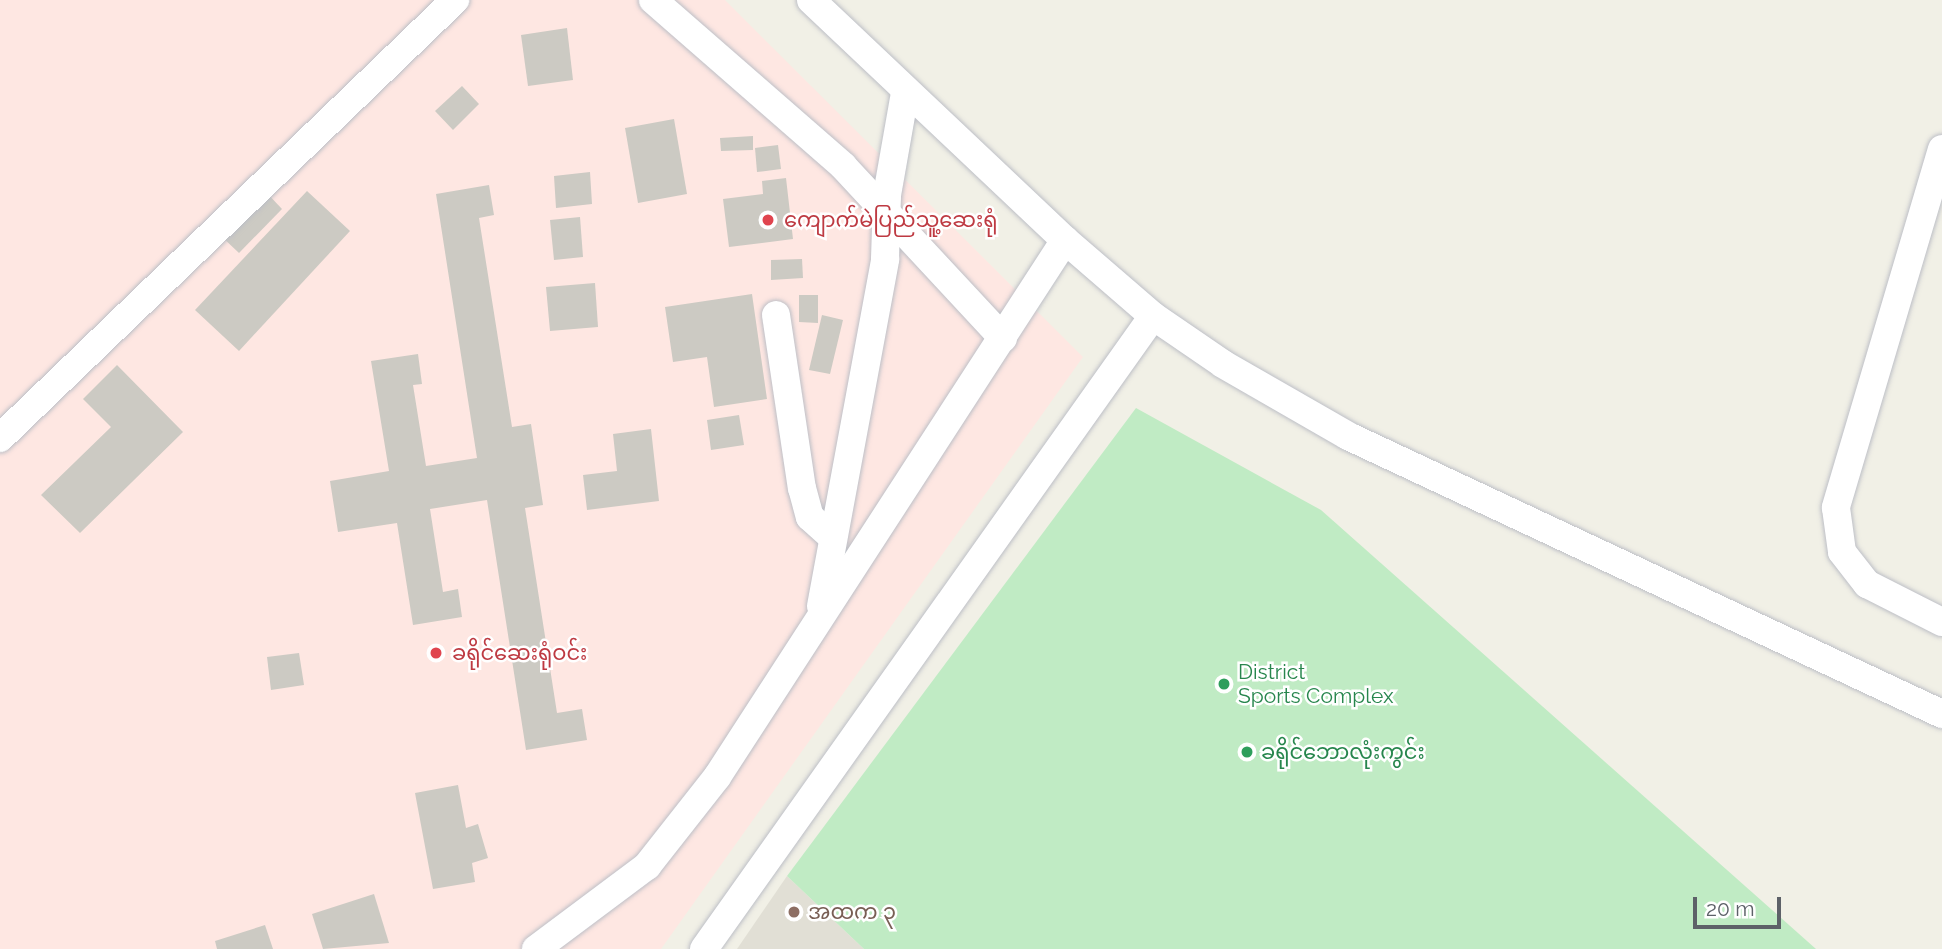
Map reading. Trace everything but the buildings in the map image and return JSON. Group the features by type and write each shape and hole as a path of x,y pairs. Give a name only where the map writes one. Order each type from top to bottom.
{"street":[{"path":"0,438 455,0"},
{"path":"653,0 843,166 886,220 1003,338"},
{"path":"811,0 905,93 1065,240 1153,316 1348,436 1942,714"},
{"path":"820,612 885,259 886,220 905,93"},
{"path":"1942,149 1847,453 1836,508 1842,552 1867,584 1942,622"},
{"path":"536,949 647,866 717,778 820,612 1003,338 1065,240"},
{"path":"776,315 802,488 810,517 832,537"},
{"path":"704,949 1153,316"}],"shaded area":[{"name":"ခရိုင်ဆေးရုံဝင်း","path":"0,0 725,0 1083,357 661,949 0,949"},
{"name":"အထက ၃","path":"787,876 864,949 737,949"}],"green space":[{"name":"District Sports Complex","path":"1136,408 1321,510 1816,949 864,949 787,876"}],"place":[{"name":"ကျောက်မဲပြည်သူ့ဆေးရုံ","path":"768,220"},
{"name":"ခရိုင်ဆေးရုံဝင်း","path":"436,653"},
{"name":"District Sports Complex","path":"1224,684"},
{"name":"ခရိုင်ဘောလုံးကွင်း","path":"1247,752"},
{"name":"အထက ၃","path":"794,912"}]}
